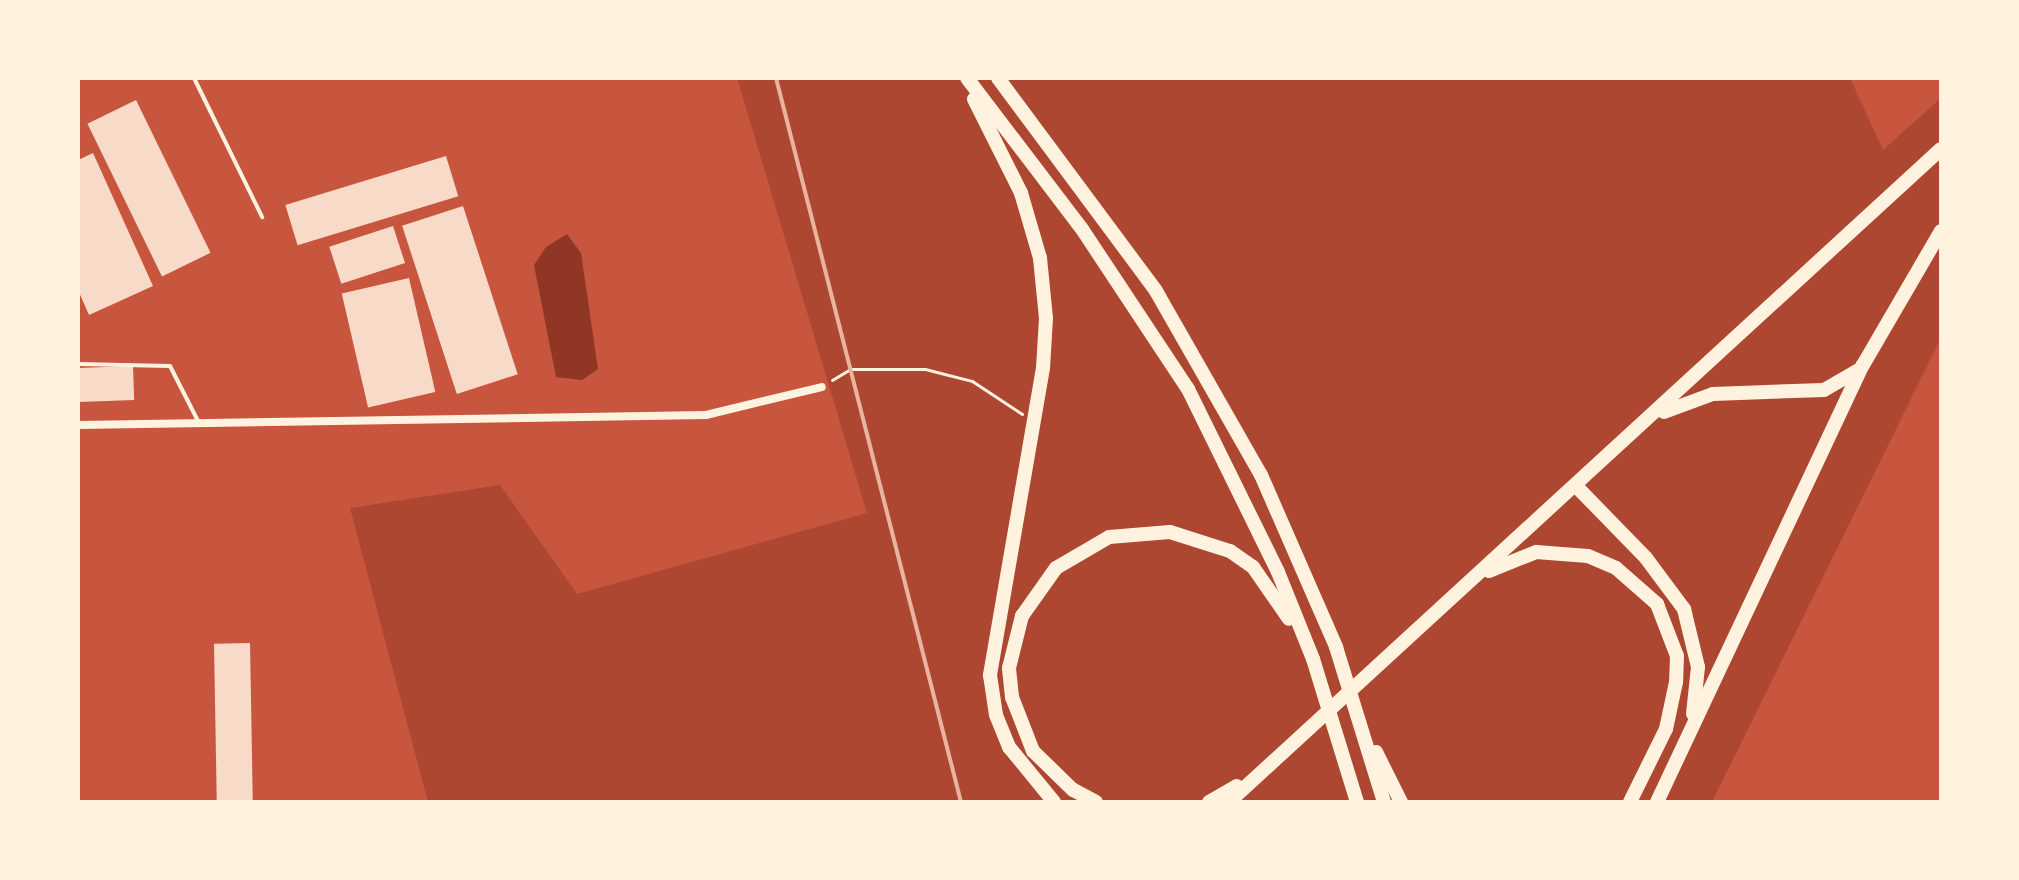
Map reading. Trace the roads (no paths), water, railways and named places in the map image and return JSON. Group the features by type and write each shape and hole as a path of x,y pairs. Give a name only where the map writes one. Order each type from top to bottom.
{"main road":[{"path":"964,78 1021,193 1040,258 1046,318 1034,420 990,675 996,715 1009,747 1054,802"},
{"path":"964,78 1091,242 1188,389 1239,487 1313,659 1357,802"},
{"path":"998,78 1101,213 1208,377 1301,563 1359,718 1384,802"},
{"path":"1229,802 1650,420 1941,149"},
{"path":"1657,802 1863,365 1941,231"},
{"path":"1650,420 1713,394 1824,390 1845,382 1863,365"},
{"path":"1576,486 1646,558 1684,609 1698,667 1688,738"},
{"path":"1096,802 1073,790 1033,751 1016,711 1009,668 1022,616 1036,590 1080,550 1109,537 1170,532 1230,551 1273,592 1313,659"},
{"path":"1474,579 1536,552 1562,552 1616,568 1657,604 1677,656 1676,682 1666,729 1630,802"},
{"path":"1359,718 1401,802"},
{"path":"1209,802 1283,753"}],"street":[{"path":"78,425 706,415 822,387"}],"lane":[{"path":"194,78 262,217"},
{"path":"78,364 170,366 199,423"}],"railway":[{"path":"776,78 961,802"}]}
